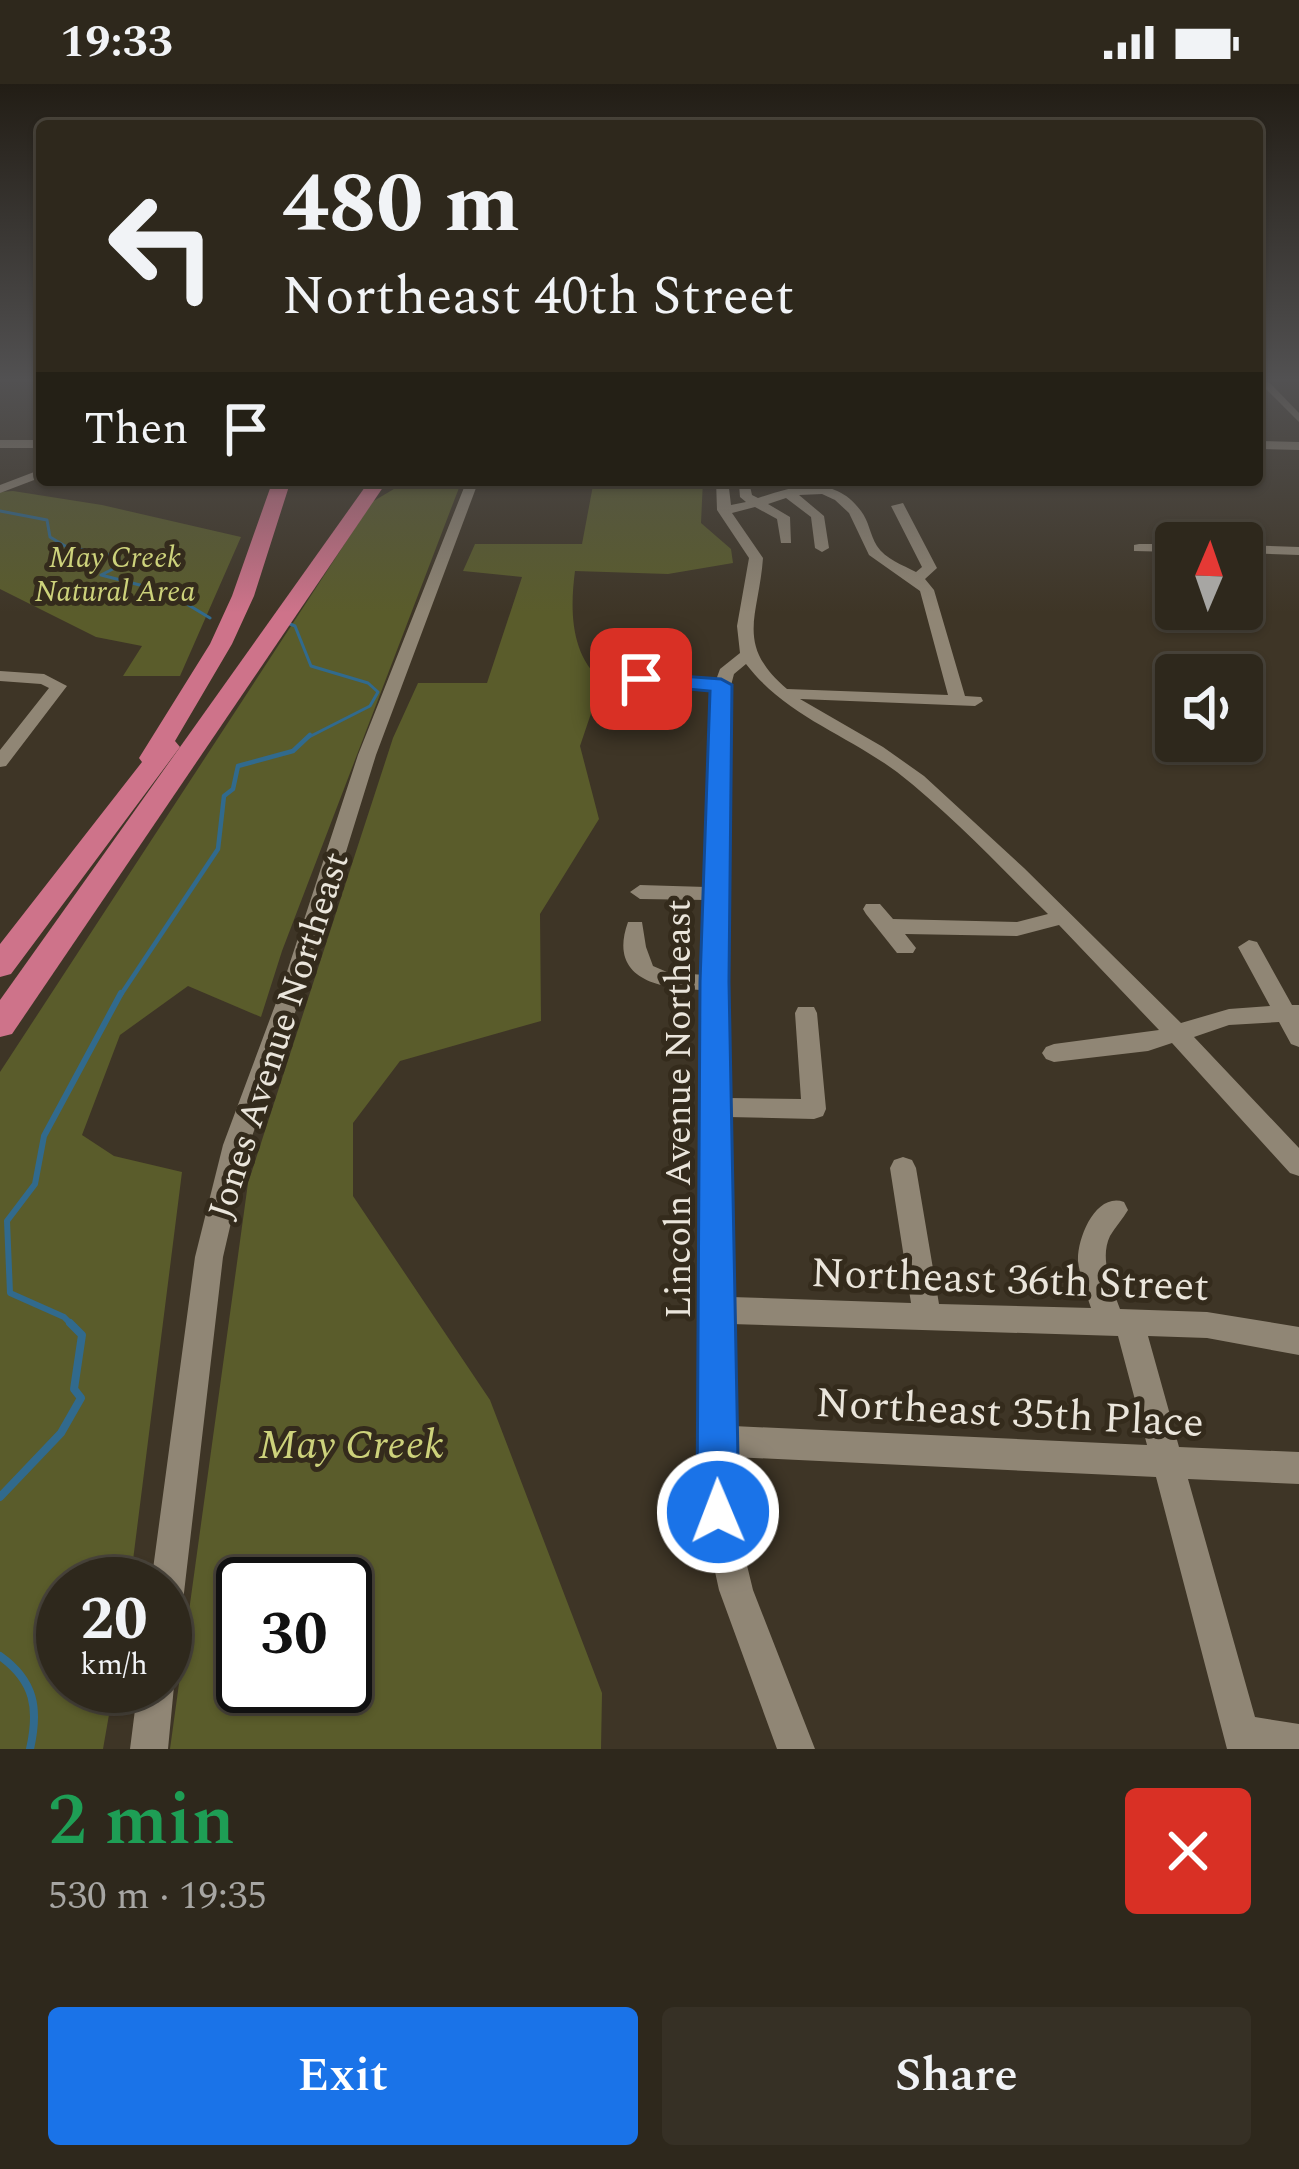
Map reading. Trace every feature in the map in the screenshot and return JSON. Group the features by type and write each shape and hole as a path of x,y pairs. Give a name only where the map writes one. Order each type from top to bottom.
{"highway":[{"path":"0,1024 240,647 243,596 280,486"},
{"path":"291,590 359,486"},
{"path":"324,555 375,486"},
{"path":"0,966 240,647 385,486"}],"street":[{"path":"0,489 36,475"},
{"name":"Jones Avenue Northeast","path":"172,1557 209,1257 236,1145 294,984 367,754 471,486"},
{"path":"722,486 724,510 756,558 743,634 748,654 782,694 907,771 1178,1031 1299,1165"},
{"path":"746,486 746,497 782,517 786,540"},
{"path":"724,510 763,504 786,491 835,493 859,516 875,553 918,578 932,601 967,700 782,694"},
{"path":"786,491 817,516 822,548"},
{"path":"898,506 930,568 918,578"},
{"path":"1139,548 1155,548"},
{"path":"1263,550 1299,551"},
{"path":"641,679 721,685 732,664 748,654"},
{"path":"0,676 56,682 57,689 0,762"},
{"name":"Lincoln Avenue Northeast","path":"721,685 715,982 718,1512 724,1547 796,1749"},
{"path":"640,892 716,894"},
{"path":"905,948 880,917 1017,928 1062,917"},
{"path":"635,927 633,956 645,973 658,980 715,982"},
{"path":"1249,947 1290,1013 1299,1038"},
{"path":"717,1107 814,1109 806,1013"},
{"path":"1054,1053 1132,1045 1229,1018 1290,1013"},
{"path":"903,1168 927,1316"},
{"path":"1114,1210 1096,1228 1089,1251 1119,1322 1163,1459 1244,1741 1299,1742"},
{"name":"Northeast 36th Street","path":"716,1310 1208,1325 1299,1341"},
{"name":"Northeast 35th Place","path":"717,1441 1299,1468"},
{"path":"148,1749 153,1713"}],"green space":[{"name":"May Creek","path":"399,486 460,486 261,1017 188,986 120,1035 82,1135 114,1156 182,1172 133,1557 36,1557 36,1713 109,1713 103,1749 0,1749 0,1072 372,502"},
{"name":"May Creek","path":"593,486 703,486 701,523 731,549 733,563 668,574 575,571 573,615 578,644 602,681 580,746 599,819 540,914 541,1021 400,1061 353,1123 353,1196 490,1400 602,1693 601,1749 170,1749 175,1713 192,1713 192,1589 248,1183 393,738 418,683 487,683 522,577 463,571 475,544 582,544"},
{"name":"May Creek Natural Area","path":"0,492 102,505 241,537 180,676 123,676 142,646 96,637 0,589"}],"waterway":[{"name":"May Creek","path":"0,511 47,520 50,537 65,546 119,557 119,566 101,575 167,592 210,618"},
{"name":"May Creek","path":"285,622 295,626 311,666 368,683 378,692 370,706 307,738"},
{"name":"May Creek","path":"120,996 218,849 224,796 233,789 238,766 293,751 310,735"},
{"name":"May Creek","path":"0,1497 61,1433 81,1398 74,1389 82,1335 64,1317 10,1293 7,1221 35,1184 44,1136 121,993"},
{"name":"May Creek","path":"0,1656 21,1675 32,1697 30,1749"}],"route":[{"path":"641,679 721,685 715,982 718,1512"}]}
